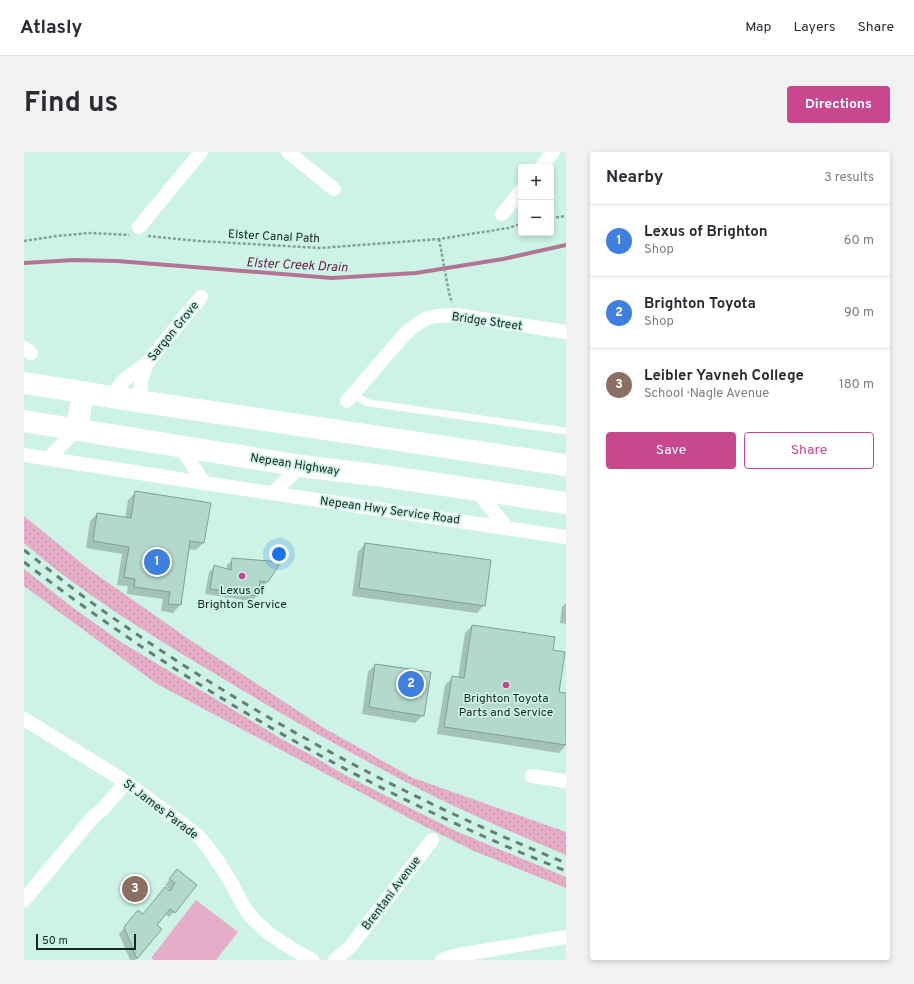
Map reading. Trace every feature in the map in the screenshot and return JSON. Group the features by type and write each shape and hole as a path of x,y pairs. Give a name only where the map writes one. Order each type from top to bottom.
{"highway":[{"path":"24,383 140,402 566,465"},
{"path":"77,429 83,392"},
{"name":"Nepean Highway","path":"24,421 301,466 383,476 566,504"}],"street":[{"path":"138,233 202,152"},
{"path":"288,152 334,189"},
{"path":"543,164 553,152"},
{"path":"502,214 518,195"},
{"name":"Sargon Grove","path":"111,397 124,380 146,364 201,297"},
{"name":"Bridge Street","path":"350,398 405,334 413,326 430,317 441,315 456,316 566,332"},
{"name":"Sargon Grove","path":"140,402 141,382 146,364"},
{"path":"48,459 77,429"},
{"path":"181,447 204,483"},
{"name":"Nepean Hwy Service Road","path":"24,455 566,537"},
{"path":"272,493 301,466"},
{"path":"476,490 507,528"},
{"name":"St James Parade","path":"24,719 123,780 196,834 205,843 215,857 245,909 260,926 286,945 312,960"},
{"path":"532,776 566,781"},
{"path":"24,900 92,817 104,808 123,780"},
{"name":"Brentani Avenue","path":"344,960 351,946 432,840"},
{"path":"442,960 453,956 566,937"},
{"name":"St James Parade","path":"286,945 301,960"},
{"name":"Brentani Avenue","path":"335,960 351,946"}],"lane":[{"path":"350,398 369,403 566,431"}],"path":[{"path":"554,218 566,216"},
{"name":"Elster Canal Path","path":"24,241 90,233 138,233 199,241 320,248 439,239 508,228 518,225"},
{"path":"439,239 449,293"}],"shaded area":[{"path":"24,516 90,570 190,640 324,728 413,778 566,832 566,855 476,816 389,773 287,717 148,633 72,581 24,543"},
{"path":"24,569 72,607 121,642 285,741 343,774 458,832 566,877 566,888 474,851 422,825 157,684 24,586"},
{"path":"196,900 238,932 216,960 154,960 151,958"}],"building":[{"path":"135,491 211,503 204,543 190,541 181,605 168,604 170,592 134,587 135,579 124,577 129,547 93,541 97,513 131,518"},
{"path":"365,543 491,560 485,606 359,588"},
{"name":"Lexus of Brighton Service","path":"232,558 281,562 268,582 260,581 258,596 210,589 214,565 231,570"},
{"name":"Brighton Toyota Parts and Service","path":"472,625 555,637 553,650 565,652 559,692 566,693 566,745 444,727 452,676 464,678"},
{"path":"375,664 431,672 424,716 369,707"},
{"path":"177,869 197,885 175,913 170,909 157,925 162,929 137,959 124,927 138,910 143,914 165,887 170,891 175,883 169,879"}],"waterway":[{"name":"Elster Creek Drain","path":"24,263 74,260 117,261 332,278 416,273 503,259 566,245"}],"railway":[{"path":"24,550 109,615 163,652 274,720 330,752 447,811 566,863"},
{"path":"24,562 87,609 151,653 284,735 353,773 423,808 494,841 566,871"}],"place":[{"name":"Lexus of Brighton","path":"157,562"},
{"name":"Lexus of Brighton Service","path":"242,576"},
{"name":"Brighton Toyota","path":"411,684"},
{"name":"Brighton Toyota Parts and Service","path":"506,685"},
{"name":"Leibler Yavneh College","path":"135,889"}]}
